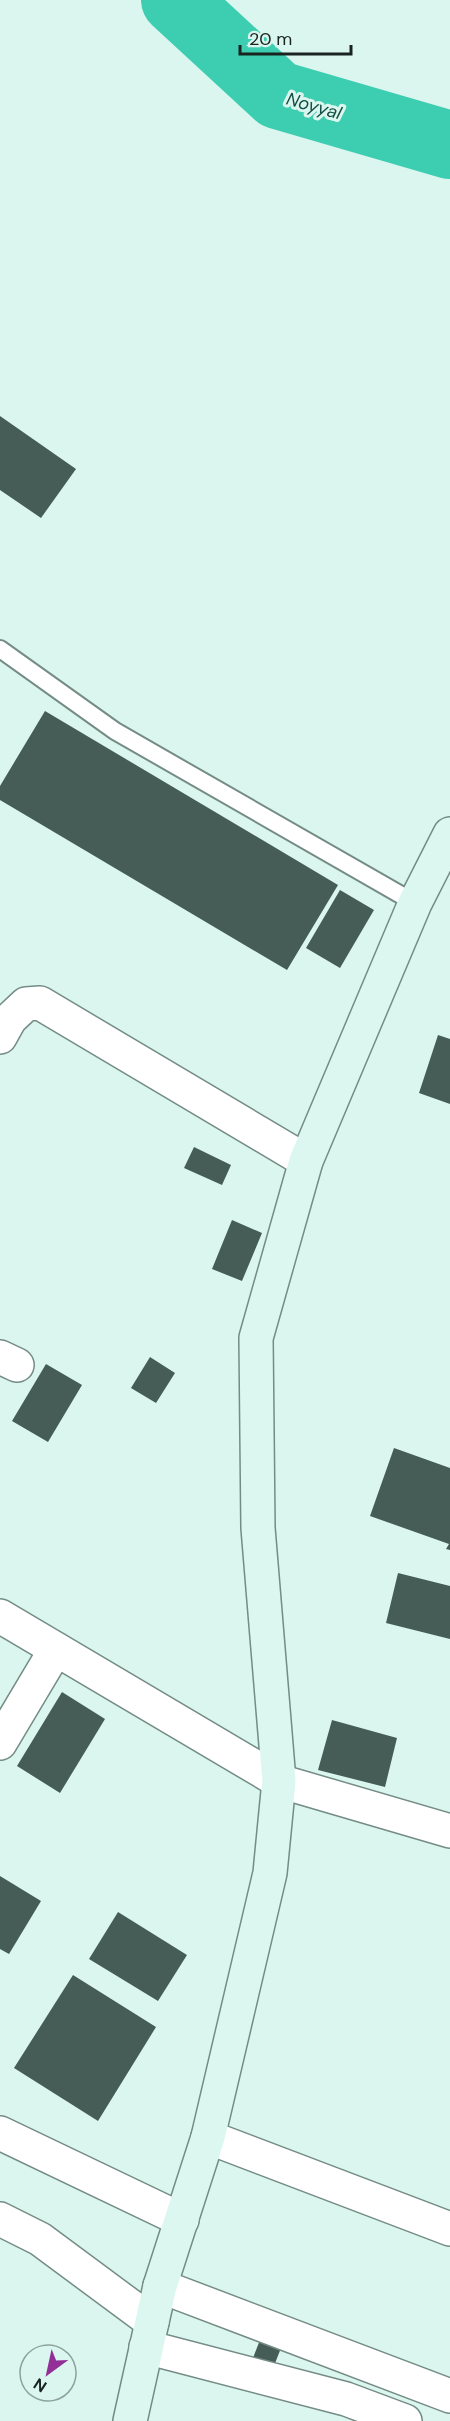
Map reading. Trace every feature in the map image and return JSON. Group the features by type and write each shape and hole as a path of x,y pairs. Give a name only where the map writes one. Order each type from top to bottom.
{"main road":[{"path":"130,2421 160,2286 208,2138 270,1873 279,1781 258,1528 256,1338 306,1161 415,903 450,834"}],"street":[{"path":"0,1037 10,1019 26,1004 40,1003 306,1161"},
{"path":"0,1617 279,1781 450,1831"},
{"path":"0,1743 56,1649"},
{"path":"0,2133 182,2220"},
{"path":"208,2138 450,2229"},
{"path":"0,2219 40,2238 149,2334 346,2399 405,2421"},
{"path":"160,2286 450,2396"}],"lane":[{"path":"0,649 115,731 415,903"}],"building":[{"path":"0,416 76,469 41,518 0,490"},
{"path":"45,711 338,885 287,970 0,800 0,786"},
{"path":"340,890 374,910 340,968 306,948"},
{"path":"438,1035 450,1039 450,1104 419,1093"},
{"path":"194,1147 231,1165 222,1185 184,1168"},
{"path":"232,1220 262,1233 242,1281 212,1269"},
{"path":"150,1357 175,1373 156,1403 131,1388"},
{"path":"46,1364 82,1385 48,1442 12,1421"},
{"path":"394,1448 450,1468 450,1550 446,1549 449,1544 370,1516"},
{"path":"398,1573 450,1586 450,1639 386,1623"},
{"path":"62,1692 105,1719 60,1793 17,1766"},
{"path":"332,1720 397,1738 385,1787 318,1770"},
{"path":"0,1876 41,1901 9,1954 0,1949"},
{"path":"118,1912 187,1955 158,2001 89,1959"},
{"path":"73,1975 156,2027 98,2121 14,2068"},
{"path":"260,2340 281,2348 263,2394 242,2386"}],"waterway":[{"name":"Noyyal","path":"175,0 278,95 450,145"}]}
